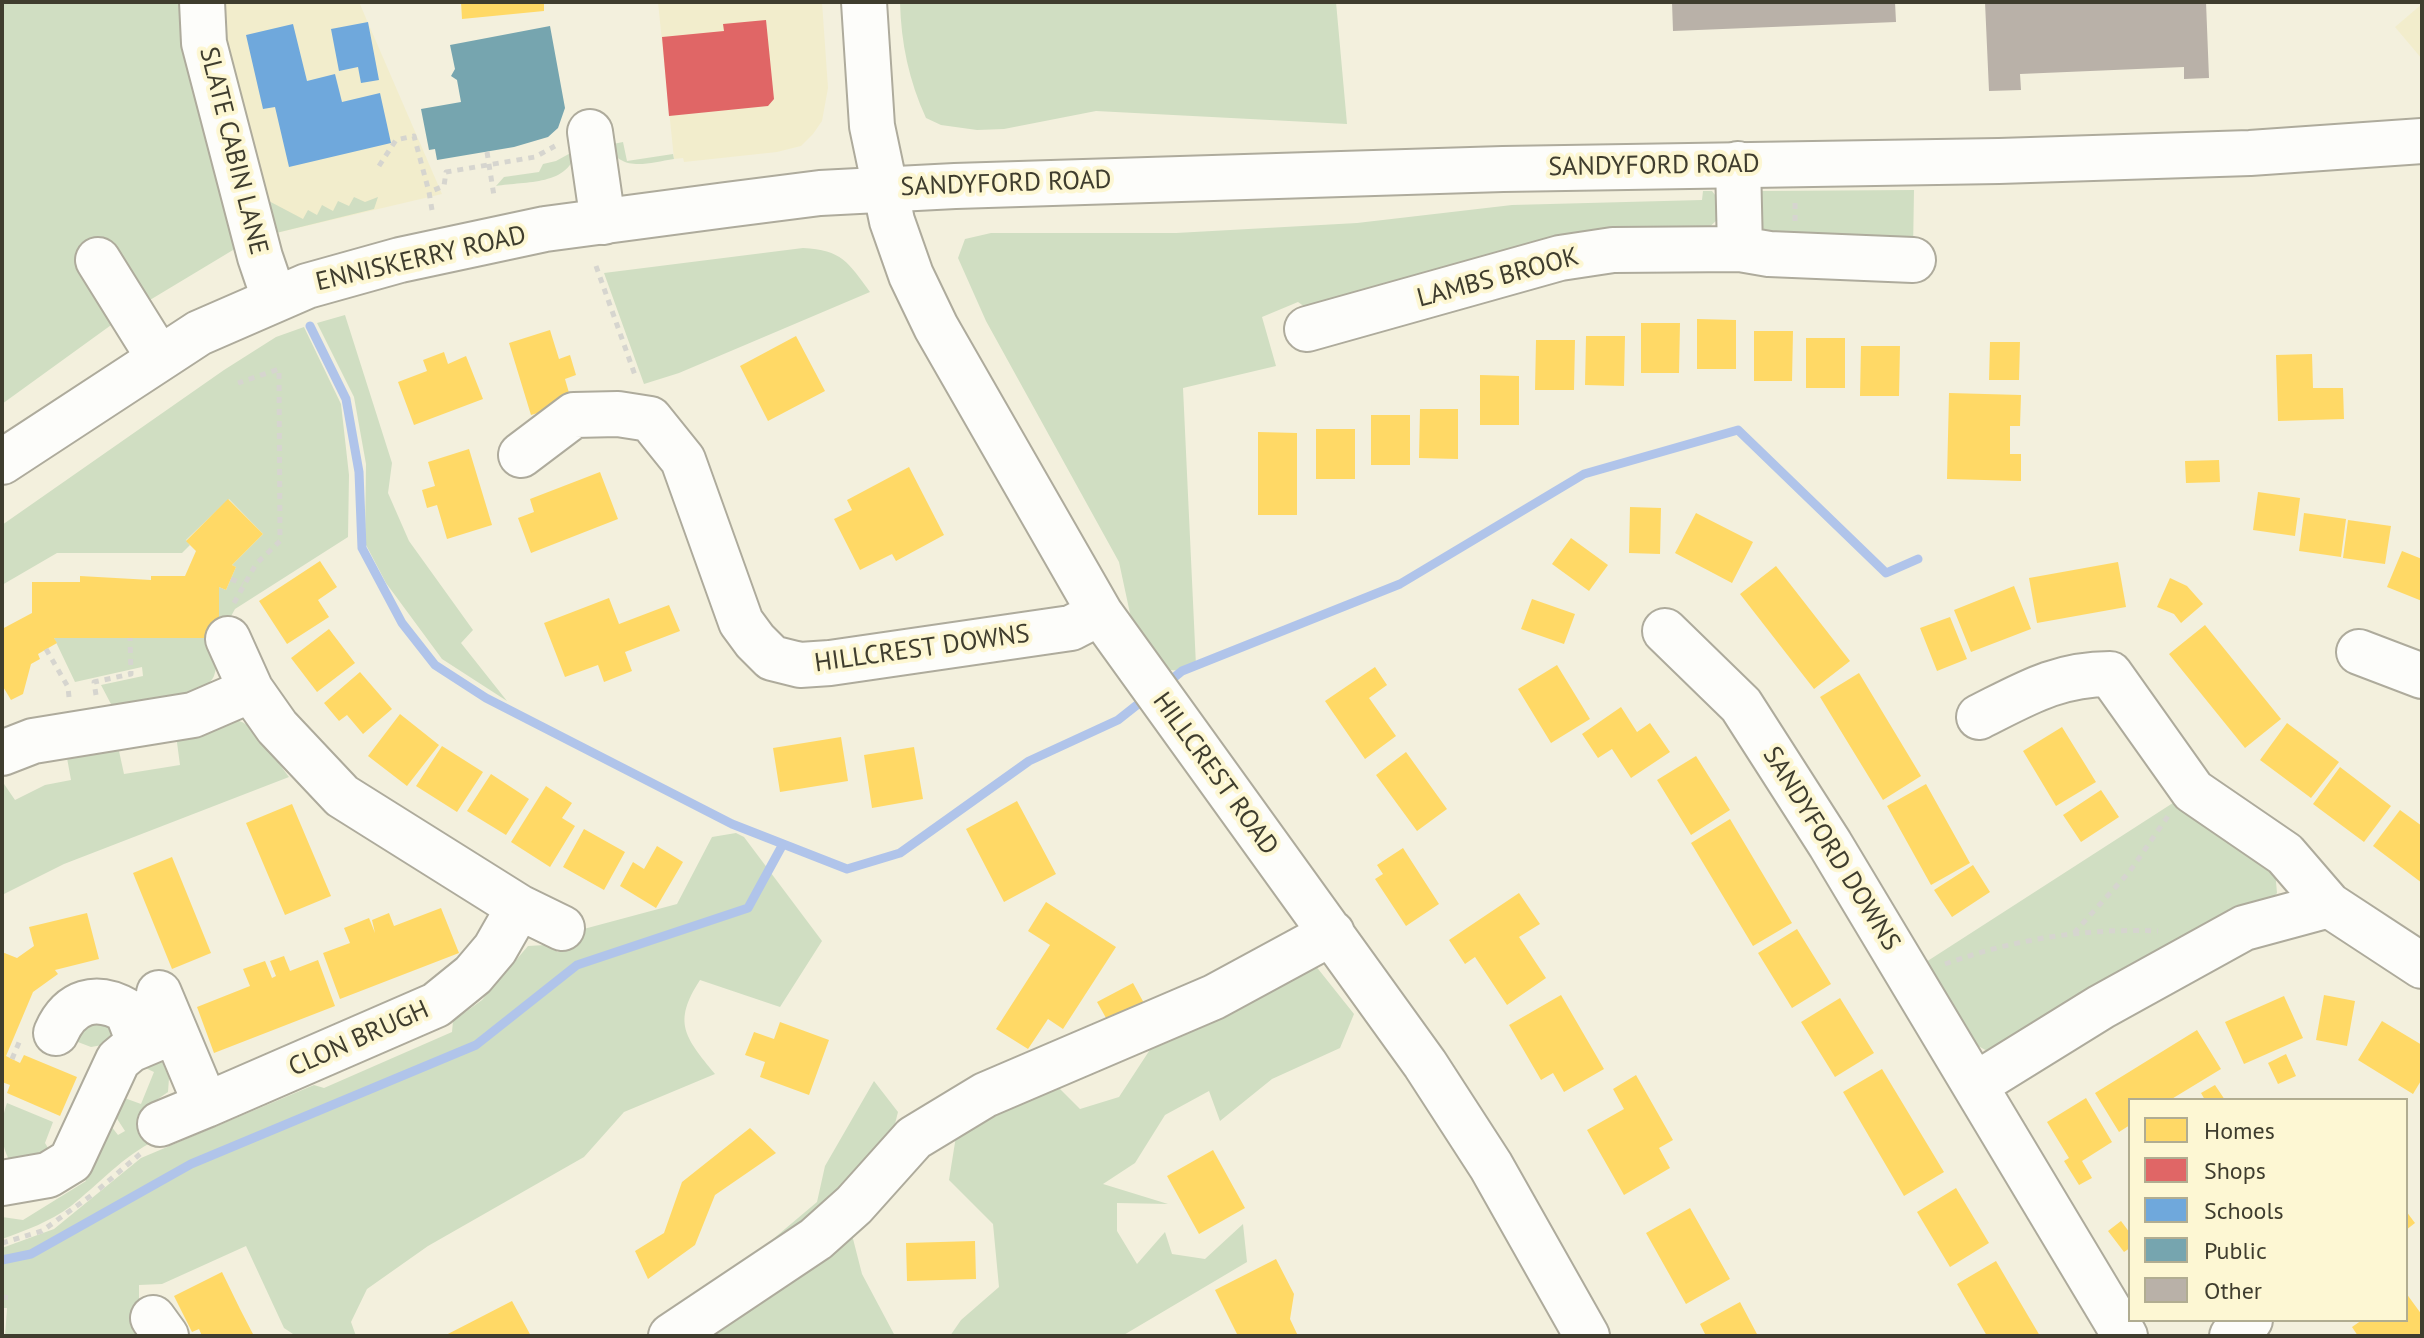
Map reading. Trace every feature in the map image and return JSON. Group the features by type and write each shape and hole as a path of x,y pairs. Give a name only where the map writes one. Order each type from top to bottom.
{"street":[{"name":"SLATE CABIN LANE","path":"202,2 204,43 260,257 274,298"},
{"name":"HILLCREST ROAD","path":"864,2 872,126 885,189 902,254 936,327 1100,613 1133,663 1332,933 1479,1146 1587,1336"},
{"path":"590,132 603,222"},
{"name":"SANDYFORD ROAD","path":"885,189 1738,164 2250,153 2422,141"},
{"path":"1738,164 1740,249"},
{"name":"ENNISKERRY ROAD","path":"2,462 199,333 274,298 400,260 545,229 820,193 885,189"},
{"name":"LAMBS BROOK","path":"1307,329 1560,258 1613,250 1740,249 1769,254 1913,260"},
{"path":"98,260 159,358"},
{"path":"521,455 574,415 618,414 650,419"},
{"name":"HILLCREST DOWNS","path":"650,419 683,460 741,622 772,658 800,665 830,663 1071,628 1100,613"},
{"name":"SANDYFORD DOWNS","path":"1665,631 1741,705 1910,977 2125,1336"},
{"path":"228,639 251,690 277,727 342,796 519,907 562,928"},
{"path":"2359,652 2422,676"},
{"path":"1979,717 2045,684 2077,674 2110,674 2193,791 2285,854 2329,905 2422,966"},
{"path":"7,740 88,732 193,715 251,690"},
{"path":"1975,1085 2101,1007 2244,928 2329,905"},
{"name":"CLON BRUGH","path":"160,1124 436,1005 481,966 519,907"},
{"path":"671,1336 816,1239 854,1205 914,1138 958,1111 985,1095 1214,997 1332,933"},
{"path":"56,1033 64,1015 78,1005 110,1003 158,1023 206,1105"},
{"path":"2,1183 48,1175 71,1161 118,1060 158,1023"},
{"path":"2232,1336 2248,1322"}],"path":[{"path":"429,192 444,186 446,172 535,157 575,134 590,132"},
{"path":"379,166 396,140 414,136 432,210"},
{"path":"487,152 494,196"},
{"path":"596,266 650,419"},
{"path":"228,639 235,625 231,610 243,584 256,564 280,541 279,369 238,383"},
{"path":"231,579 243,584"},
{"path":"88,732 94,682 131,674 130,638"},
{"path":"46,649 68,687 88,732"},
{"path":"2073,933 2130,871 2162,823 2193,791"},
{"path":"1910,977 2031,937 2120,929 2163,931"},
{"path":"2,1297 12,1298"}],"shaded area":[{"path":"214,2 359,2 442,194 272,234"},
{"path":"658,2 822,2 828,88 822,121 813,134 801,146 777,152 684,162 683,158 674,159"},
{"path":"2422,4 2422,59 2395,27"}],"green space":[{"path":"2,2 183,2 238,247 125,315 2,404"},
{"path":"900,2 1336,2 1347,124 1096,111 1004,129 977,130 941,125 926,118 915,90 904,47"},
{"path":"623,142 627,161 673,154 674,159 645,164 628,163 620,160 608,145"},
{"path":"576,150 572,162 556,176 496,186 504,177 539,172 543,164"},
{"path":"1914,190 1913,251 1763,233 1757,223 1759,191"},
{"path":"1703,191 1712,191 1719,200 1718,219 1702,234 1305,307 1298,302 1262,317 1276,366 1183,388 1196,666 1182,671 1160,669 1134,632 1119,562 986,321 958,258 965,239 991,233 1176,233 1357,223 1512,205 1702,200"},
{"path":"354,197 365,202 378,197 374,209 272,234 265,199 303,219 308,210 317,215 322,205 333,211 338,201 349,206"},
{"path":"803,248 836,255 856,273 870,292 679,373 644,384 604,273"},
{"path":"345,315 392,463 388,493 409,541 473,630 461,643 507,701 442,659 386,583 365,543 366,464 354,397 317,323"},
{"path":"304,327 341,404 349,475 348,537 235,609 219,638 219,587 226,590 236,567 232,565 263,534 229,499 186,540 190,545 182,553 57,553 2,585 2,525 224,370 276,337"},
{"path":"54,638 217,638 215,672 208,684 184,695 112,706 101,685 143,676 142,667 75,682"},
{"path":"235,720 258,735 289,777 64,864 2,895 2,781 15,800 45,785 71,780 67,758 119,751 124,774 180,765 176,735"},
{"path":"2176,801 2275,870 2277,893 2266,907 1991,1053 1967,1040 1926,962"},
{"path":"736,833 744,837 822,941 780,1007 700,980 686,1008 686,1029 696,1050 715,1074 624,1112 584,1157 428,1246 367,1289 351,1322 356,1336 296,1336 284,1328 246,1246 162,1284 139,1285 139,1317 144,1336 5,1336 7,1308 2,1308 2,1248 54,1229 141,1158 314,1085 324,1088 452,1032 453,1021 482,1000 528,946 545,945 558,952 580,930 677,904 712,837"},
{"path":"1311,960 1354,1014 1340,1048 1272,1079 1220,1121 1209,1091 1165,1115 1135,1163 1103,1184 1168,1204 1117,1203 1117,1231 1137,1264 1165,1232 1172,1254 1205,1259 1243,1224 1247,1262 1122,1336 950,1336 961,1320 999,1287 993,1224 949,1180 957,1130 992,1118 1050,1079 1080,1109 1119,1097 1153,1045"},
{"path":"111,1023 114,1043 91,1047 70,1039 80,1024"},
{"path":"158,1052 169,1078 168,1092 142,1110 156,1140 122,1162 63,1212 2,1239 2,1217 23,1220 86,1181 81,1171 107,1121 118,1135 125,1131 112,1111 119,1096 141,1104 154,1072 135,1063"},
{"path":"874,1081 898,1112 880,1183 851,1231 862,1274 895,1336 658,1336 817,1202 825,1166"},
{"path":"7,1103 53,1122 45,1143 56,1161 10,1161 2,1133"}],"building: Homes":[{"path":"461,2 544,2 544,11 462,19"},
{"path":"1697,319 1736,320 1736,369 1697,369"},
{"path":"1641,323 1680,323 1679,373 1641,373"},
{"path":"550,330 559,359 570,355 576,375 565,379 572,403 531,415 509,343"},
{"path":"1754,331 1793,331 1792,381 1754,381"},
{"path":"796,336 825,391 768,421 740,366"},
{"path":"1586,336 1625,336 1624,386 1585,385"},
{"path":"1806,338 1845,338 1845,388 1806,388"},
{"path":"1536,340 1575,340 1574,390 1535,390"},
{"path":"1990,342 2020,342 2019,380 1989,380"},
{"path":"1861,346 1900,346 1899,396 1860,396"},
{"path":"444,352 448,364 466,356 483,399 414,425 398,382 427,371 423,360"},
{"path":"2312,354 2313,388 2343,388 2344,419 2278,421 2276,355"},
{"path":"1480,375 1519,376 1519,425 1480,425"},
{"path":"1949,393 2021,395 2020,426 2010,426 2010,454 2021,454 2021,481 1947,479"},
{"path":"1420,409 1458,409 1458,459 1419,458"},
{"path":"1371,415 1410,415 1410,465 1371,465"},
{"path":"1316,429 1355,429 1355,479 1316,479"},
{"path":"1258,432 1297,433 1297,515 1258,515"},
{"path":"469,449 492,525 447,539 437,505 427,508 422,490 435,486 428,462"},
{"path":"2219,460 2220,482 2186,483 2185,461"},
{"path":"909,467 944,535 896,561 892,554 860,570 834,519 852,510 847,500"},
{"path":"600,472 618,519 531,553 518,518 534,512 530,499"},
{"path":"2258,492 2300,498 2295,536 2253,530"},
{"path":"228,499 263,534 232,565 236,567 226,590 219,587 219,638 54,638 57,643 38,654 40,659 31,664 23,694 11,700 2,685 2,629 32,613 32,582 80,582 80,576 151,580 151,576 185,576 196,551 186,541"},
{"path":"1630,507 1661,508 1660,554 1629,553"},
{"path":"1696,513 1753,542 1732,583 1675,553"},
{"path":"2304,513 2346,519 2341,557 2299,551"},
{"path":"2348,520 2391,526 2385,564 2343,558"},
{"path":"1571,538 1608,565 1589,591 1552,564"},
{"path":"2402,551 2422,559 2422,601 2387,587"},
{"path":"320,561 337,587 318,600 329,617 287,644 259,601"},
{"path":"2118,562 2126,607 2037,623 2029,578"},
{"path":"1776,566 1850,661 1814,689 1740,594"},
{"path":"2170,578 2187,586 2203,604 2181,623 2174,614 2157,607"},
{"path":"2014,586 2031,629 1971,652 1954,610"},
{"path":"609,598 619,624 669,605 680,631 625,652 632,671 604,682 598,665 565,677 544,623"},
{"path":"1532,599 1575,614 1564,644 1521,629"},
{"path":"1950,617 1967,659 1937,671 1920,628"},
{"path":"2205,625 2281,719 2245,748 2169,654"},
{"path":"329,629 355,663 317,692 291,658"},
{"path":"1557,665 1590,719 1551,743 1518,689"},
{"path":"1375,667 1387,685 1369,698 1396,736 1365,759 1325,701"},
{"path":"360,672 392,709 363,734 347,715 339,721 324,703"},
{"path":"1859,673 1921,776 1883,800 1820,697"},
{"path":"1621,707 1637,732 1650,723 1670,752 1631,778 1612,749 1598,758 1582,734"},
{"path":"400,714 439,745 407,786 368,756"},
{"path":"2287,723 2339,762 2311,798 2260,760"},
{"path":"2062,727 2096,782 2056,806 2023,751"},
{"path":"841,737 848,781 780,792 773,748"},
{"path":"442,746 483,772 457,812 416,786"},
{"path":"914,747 923,799 872,808 864,755"},
{"path":"1406,752 1447,809 1417,831 1376,775"},
{"path":"1696,756 1730,810 1691,835 1657,780"},
{"path":"2340,767 2391,806 2364,842 2313,804"},
{"path":"491,774 529,799 506,835 467,811"},
{"path":"1926,784 1970,863 1931,885 1887,806"},
{"path":"546,786 572,803 562,818 575,826 550,867 511,842"},
{"path":"2101,790 2119,817 2081,842 2063,815"},
{"path":"1017,801 1056,874 1004,902 966,829"},
{"path":"292,804 331,896 285,915 246,823"},
{"path":"2400,810 2422,826 2422,883 2373,846"},
{"path":"1730,819 1792,923 1753,946 1691,843"},
{"path":"584,829 625,852 604,890 563,867"},
{"path":"657,846 683,862 656,908 620,886 633,862 644,869"},
{"path":"1403,848 1439,904 1406,926 1375,879 1383,874 1377,865"},
{"path":"172,857 211,953 172,969 133,873"},
{"path":"1973,865 1990,892 1952,917 1934,890"},
{"path":"1519,893 1540,924 1519,937 1546,978 1507,1005 1475,957 1465,964 1449,940"},
{"path":"1046,902 1116,947 1063,1029 1048,1019 1028,1049 996,1029 1050,945 1028,931"},
{"path":"441,908 459,953 340,999 323,953 350,943 344,928 369,918 375,933 372,920 389,913 394,926"},
{"path":"87,913 99,959 55,970 58,974 33,992 6,1056 20,1063 24,1055 77,1077 60,1116 7,1093 10,1085 2,1082 2,952 17,958 34,946 29,927"},
{"path":"1797,929 1831,984 1792,1008 1758,953"},
{"path":"284,956 290,971 318,960 335,1006 214,1053 197,1007 250,986 243,969 265,961 272,978 276,976 270,961"},
{"path":"1133,983 1145,1005 1110,1025 1097,1002"},
{"path":"1561,995 1604,1069 1564,1092 1553,1073 1541,1080 1509,1025"},
{"path":"2324,995 2355,1001 2347,1046 2316,1040"},
{"path":"2284,996 2303,1038 2244,1064 2225,1022"},
{"path":"1840,998 1874,1053 1835,1077 1801,1022"},
{"path":"2382,1021 2422,1045 2422,1079 2413,1094 2358,1060"},
{"path":"780,1022 829,1040 809,1095 760,1077 765,1062 745,1055 754,1032 774,1039"},
{"path":"2197,1030 2221,1069 2173,1098 2128,1098 2128,1126 2119,1132 2095,1093"},
{"path":"2286,1054 2296,1076 2278,1084 2268,1063"},
{"path":"1882,1069 1944,1172 1904,1196 1843,1092"},
{"path":"1636,1075 1673,1140 1659,1148 1670,1168 1624,1195 1587,1130 1624,1109 1613,1089"},
{"path":"2215,1085 2224,1098 2204,1098 2201,1093"},
{"path":"2086,1098 2112,1142 2082,1161 2092,1178 2079,1185 2064,1161 2069,1158 2047,1122"},
{"path":"750,1128 776,1153 715,1195 695,1245 648,1279 635,1251 664,1233 682,1182"},
{"path":"1213,1150 1245,1208 1199,1234 1167,1176"},
{"path":"1956,1188 1989,1243 1950,1267 1917,1212"},
{"path":"1690,1208 1730,1279 1686,1304 1646,1233"},
{"path":"2408,1214 2415,1223 2408,1228"},
{"path":"2121,1221 2128,1230 2128,1249 2124,1252 2108,1231"},
{"path":"975,1241 976,1279 907,1281 906,1243"},
{"path":"1276,1259 1294,1294 1290,1319 1298,1336 1238,1336 1215,1290"},
{"path":"1996,1261 2040,1336 1987,1336 1957,1284"},
{"path":"222,1272 254,1336 202,1336 199,1329 192,1332 174,1296"},
{"path":"2408,1296 2422,1315 2422,1332 2417,1336 2358,1336 2352,1327 2359,1322 2408,1322"},
{"path":"512,1301 531,1336 444,1336"},
{"path":"1740,1302 1758,1336 1706,1336 1700,1324"}],"building: Shops":[{"path":"766,20 774,99 768,106 669,116 662,37 724,31 723,24"}],"building: Schools":[{"path":"368,22 379,80 361,83 358,67 339,71 331,29"},
{"path":"293,24 307,81 335,74 342,102 380,93 391,143 289,167 275,107 263,109 246,35"}],"building: Public":[{"path":"550,26 565,108 558,128 548,137 514,147 437,160 435,149 429,150 421,109 461,102 457,80 451,76 455,69 450,45"}],"building: Other":[{"path":"1672,2 1895,2 1896,22 1673,31"},
{"path":"1985,2 2206,2 2209,78 2184,79 2184,67 2020,74 2021,90 1989,91"}],"waterway":[{"path":"310,326 346,399 359,472 362,548 402,623 435,665 486,698 732,824 847,869 900,853 1029,761 1118,720 1147,697"},
{"path":"1166,684 1182,671 1400,584 1584,474 1738,430 1886,573 1918,559"},
{"path":"2,1260 31,1254 191,1164 476,1045 577,965 748,908 783,844"}]}
